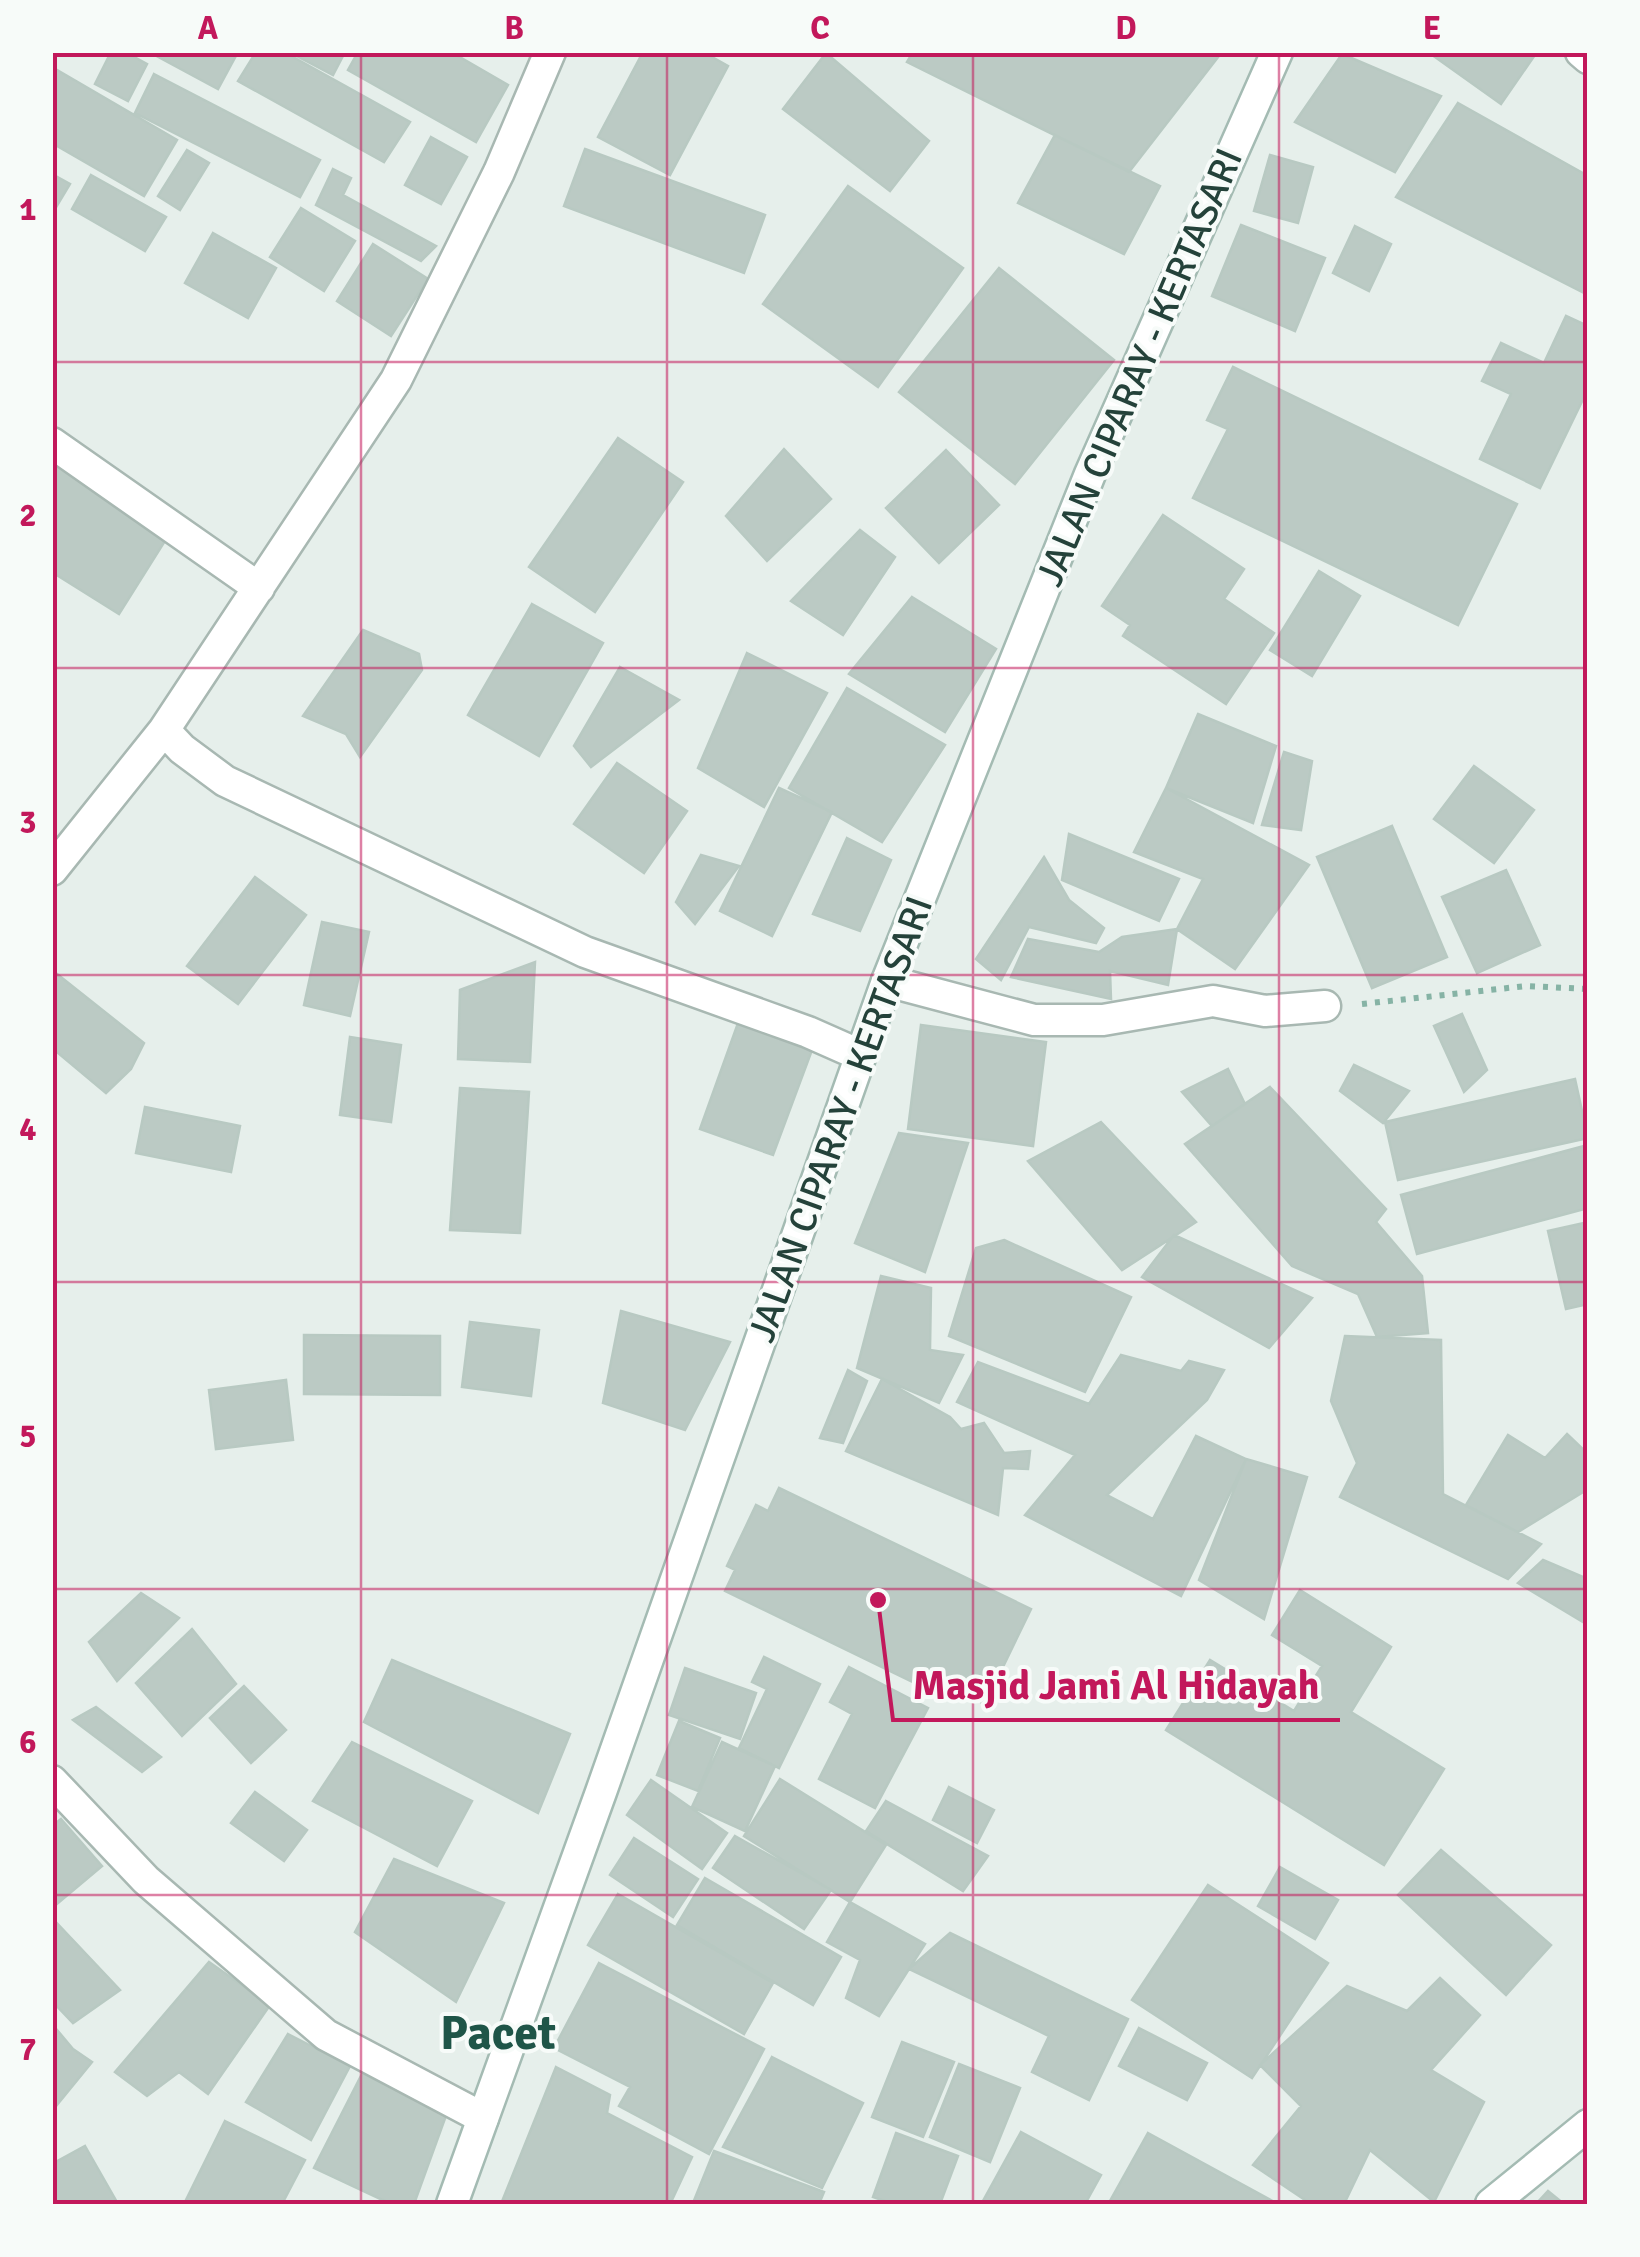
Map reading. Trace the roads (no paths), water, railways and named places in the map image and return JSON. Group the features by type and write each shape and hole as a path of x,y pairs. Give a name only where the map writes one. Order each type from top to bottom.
{"street":[{"path":"52,870 164,730 396,380 498,172 550,52"},
{"name":"JALAN CIPARAY - KERTASARI","path":"452,2204 602,1792 886,981 1090,474 1277,52"},
{"path":"1580,52 1588,58"},
{"path":"52,443 260,588"},
{"path":"164,730 225,782 585,952 808,1032 860,1055"},
{"path":"886,981 1034,1020 1104,1020 1212,1002 1265,1012 1326,1006"},
{"path":"52,1781 146,1880 326,2035 483,2118"},
{"path":"1491,2204 1588,2125"}],"place":[{"name":"Masjid Jami Al Hidayah","path":"878,1600"}],"district":[{"name":"Pacet","path":"498,2032"}]}
